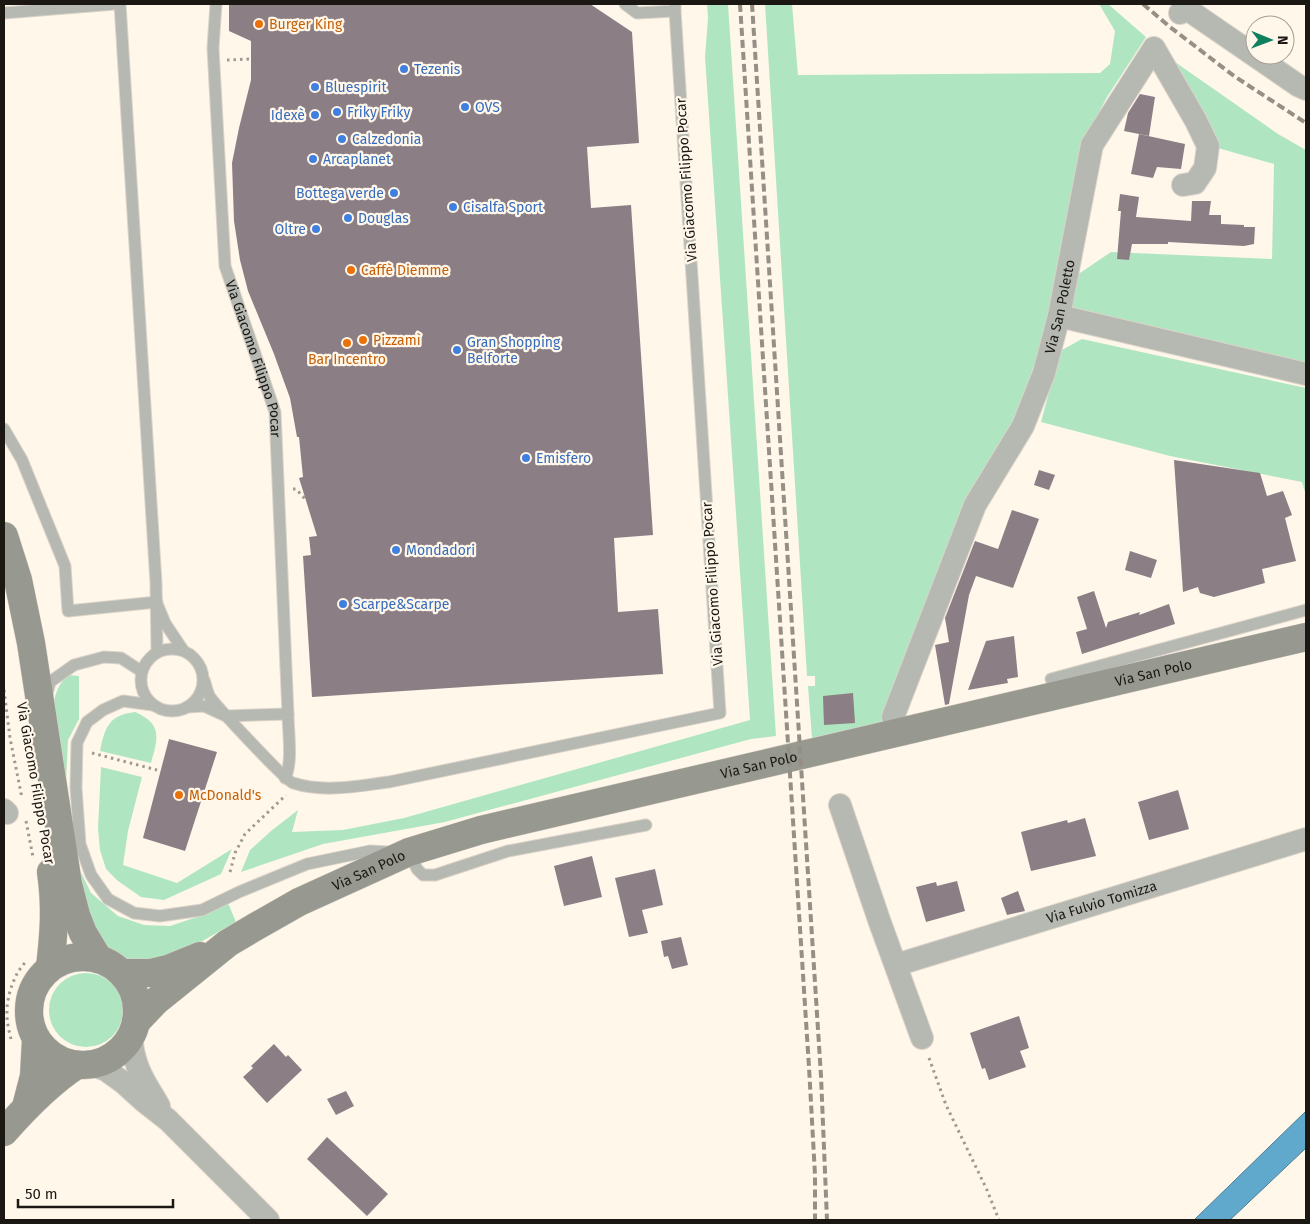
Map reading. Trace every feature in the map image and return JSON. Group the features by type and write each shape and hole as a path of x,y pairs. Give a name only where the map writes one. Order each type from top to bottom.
{"main road":[{"name":"Via Giacomo Filippo Pocar","path":"4,536 18,580 31,643 68,884 83,933 98,958"},
{"name":"Via Giacomo Filippo Pocar","path":"4,600 54,897 54,935 41,962"},
{"name":"Via San Polo","path":"122,973 151,973 168,969 228,943 299,902 409,852 481,830 1306,637"},
{"name":"Via San Polo","path":"4,1132 26,1107 54,1082 85,1065 108,1059 121,1049 156,1001 228,943"},
{"name":"Via San Polo","path":"26,1107 34,1076 25,1043 31,1027 28,1014 29,1001 33,988 40,977 41,962 81,956 98,958"},
{"path":"98,958 111,964 122,973 130,984 135,996 137,1009 134,1029"},
{"name":"Via San Polo","path":"25,1043 47,1052 61,1061 85,1065"}],"street":[{"path":"1180,12 1184,7 1306,89"},
{"name":"Via San Poletto","path":"893,717 975,505 1023,426 1044,373 1059,316 1092,145 1154,48 1196,121 1208,146 1205,168 1195,183 1183,185"},
{"path":"1059,316 1306,374"},
{"path":"840,805 922,1038"},
{"name":"Via Fulvio Tomizza","path":"896,965 1306,839"},
{"path":"134,1029 133,1054 138,1071 168,1120"},
{"path":"85,1065 106,1070 168,1120 268,1220"}],"lane":[{"path":"4,12 115,4"},
{"path":"120,4 157,602 155,624 157,652"},
{"name":"Via Giacomo Filippo Pocar","path":"216,4 214,60 225,266 275,412 288,714 289,763 285,778"},
{"name":"Via Giacomo Filippo Pocar","path":"204,680 209,696 285,778 291,783 313,788 337,789 389,782 720,713 675,7 637,13 625,4"},
{"path":"4,429 22,460 65,566 68,611 157,602"},
{"path":"157,602 165,623 183,650"},
{"path":"1051,679 1306,610"},
{"path":"153,705 146,698 142,689 140,680 142,670 150,657 157,652 174,648 192,655 202,670 204,680 199,696 188,707"},
{"name":"Via Giacomo Filippo Pocar","path":"44,733 44,705 50,682 74,666 104,657 121,658 142,670"},
{"path":"288,714 226,716 204,706 166,711 153,705 123,701 103,710 87,722 77,743 76,788 80,844 91,875 108,899 134,912 160,916 202,910 239,892 308,864 370,851 409,852 417,869 423,875 435,875 508,851 646,825"}],"path":[{"path":"214,60 251,59"},
{"path":"4,690 10,738 15,811 34,866"},
{"path":"77,749 157,770"},
{"path":"230,872 235,853 245,834 297,784"},
{"path":"25,1043 7,1014 11,990 21,966 41,962"},
{"path":"922,1038 946,1105 987,1190 998,1220"}],"green space":[{"path":"707,4 728,4 776,736 751,739 445,822 323,844 241,872 250,850 298,810 292,832 343,830 404,818 750,720 705,57 708,18"},
{"path":"765,4 792,4 798,75 1100,73 1110,64 1115,31 1099,4 1108,4 1146,37 1107,97 1081,146 1049,319 1017,418 963,507 882,723 812,738 808,686 815,686 815,676 807,676"},
{"path":"1175,62 1278,134 1306,150 1306,365 1087,317 1070,305 1074,277 1111,252 1272,259 1274,164 1218,148"},
{"path":"1082,339 1306,388 1306,495 1302,482 1170,456 1041,422 1060,351"},
{"path":"69,675 79,676 79,719 68,740 66,783 76,858 51,729 56,693 63,680"},
{"path":"135,712 150,722 156,733 151,763 100,751 106,729 114,719"},
{"path":"101,767 142,777 128,831 123,865 177,883 232,849 221,874 164,900 141,897 118,881 106,869 100,850 98,828"},
{"path":"76,863 91,893 118,916 144,925 170,926 209,913 228,903 236,922 190,948 153,963 123,959 97,939 88,924"},
{"path":"86,973 100,976 112,984 120,996 123,1010 120,1024 112,1036 100,1044 86,1047 72,1044 60,1036 52,1024 49,1010 52,996 60,984 72,976"}],"water":[{"path":"1306,1111 1306,1148 1230,1220 1194,1220"}],"building":[{"name":"Gran Shopping Belforte","path":"229,4 590,4 632,32 639,143 587,147 591,208 631,205 653,535 614,538 618,612 658,609 663,674 312,697 303,556 311,555 309,537 317,536 299,478 303,477 299,437 297,437 290,398 248,291 240,260 234,221 232,163 251,80 251,41 229,31"},
{"path":"1140,94 1155,97 1149,136 1124,131 1128,113"},
{"path":"1139,134 1185,144 1181,169 1157,167 1153,178 1131,174"},
{"path":"1120,194 1139,197 1136,217 1191,221 1192,201 1211,201 1209,215 1221,215 1221,224 1255,227 1254,244 1244,246 1168,242 1168,244 1132,244 1129,260 1117,259 1121,211 1118,211"},
{"path":"1174,460 1260,473 1267,496 1283,491 1292,515 1285,518 1296,561 1262,569 1265,583 1214,597 1200,593 1198,587 1183,592"},
{"path":"1039,470 1055,475 1049,490 1034,485"},
{"path":"1012,510 1039,519 1013,588 976,576 969,595 949,704 945,705 935,645 949,642 945,618 975,541 998,549"},
{"path":"1130,551 1157,560 1151,578 1125,570"},
{"path":"1094,591 1106,628 1108,622 1140,612 1139,615 1169,604 1175,624 1082,654 1076,632 1087,629 1077,597"},
{"path":"1014,636 1018,677 1007,679 1008,683 968,690 986,641"},
{"path":"853,693 855,723 824,725 823,696"},
{"name":"McDonald's","path":"169,739 217,752 185,851 143,838"},
{"path":"1178,790 1189,829 1149,840 1138,802"},
{"path":"1085,818 1096,856 1031,871 1021,832 1067,820 1068,823"},
{"path":"592,856 602,897 564,906 554,866"},
{"path":"655,869 663,905 642,910 648,933 629,937 615,878"},
{"path":"957,881 965,911 926,922 916,887 936,882 937,886"},
{"path":"1018,891 1025,911 1007,915 1001,898"},
{"path":"681,937 688,965 672,969 668,956 664,957 661,941"},
{"path":"1019,1016 1029,1048 1020,1051 1026,1067 989,1080 985,1068 982,1069 970,1033"},
{"path":"274,1044 302,1070 267,1103 243,1077 253,1068 251,1066"},
{"path":"346,1091 354,1106 336,1115 327,1099"},
{"path":"327,1137 388,1194 367,1216 307,1159"}],"railway":[{"path":"740,4 809,1067 815,1175 815,1220"},
{"path":"752,4 821,1076 827,1220"},
{"path":"1143,4 1234,76 1306,123"}],"place":[{"name":"Burger King","path":"259,24"},
{"name":"Tezenis","path":"404,69"},
{"name":"Bluespirit","path":"315,87"},
{"name":"OVS","path":"465,107"},
{"name":"Friky Friky","path":"337,112"},
{"name":"Idexè","path":"315,115"},
{"name":"Calzedonia","path":"342,139"},
{"name":"Arcaplanet","path":"313,159"},
{"name":"Bottega verde","path":"394,193"},
{"name":"Cisalfa Sport","path":"453,207"},
{"name":"Douglas","path":"348,218"},
{"name":"Oltre","path":"316,229"},
{"name":"Caffè Diemme","path":"351,270"},
{"name":"Pizzamì","path":"363,340"},
{"name":"Bar Incentro","path":"347,343"},
{"name":"Gran Shopping Belforte","path":"457,350"},
{"name":"Emisfero","path":"526,458"},
{"name":"Mondadori","path":"396,550"},
{"name":"Scarpe&Scarpe","path":"343,604"},
{"name":"McDonald's","path":"179,795"}]}
